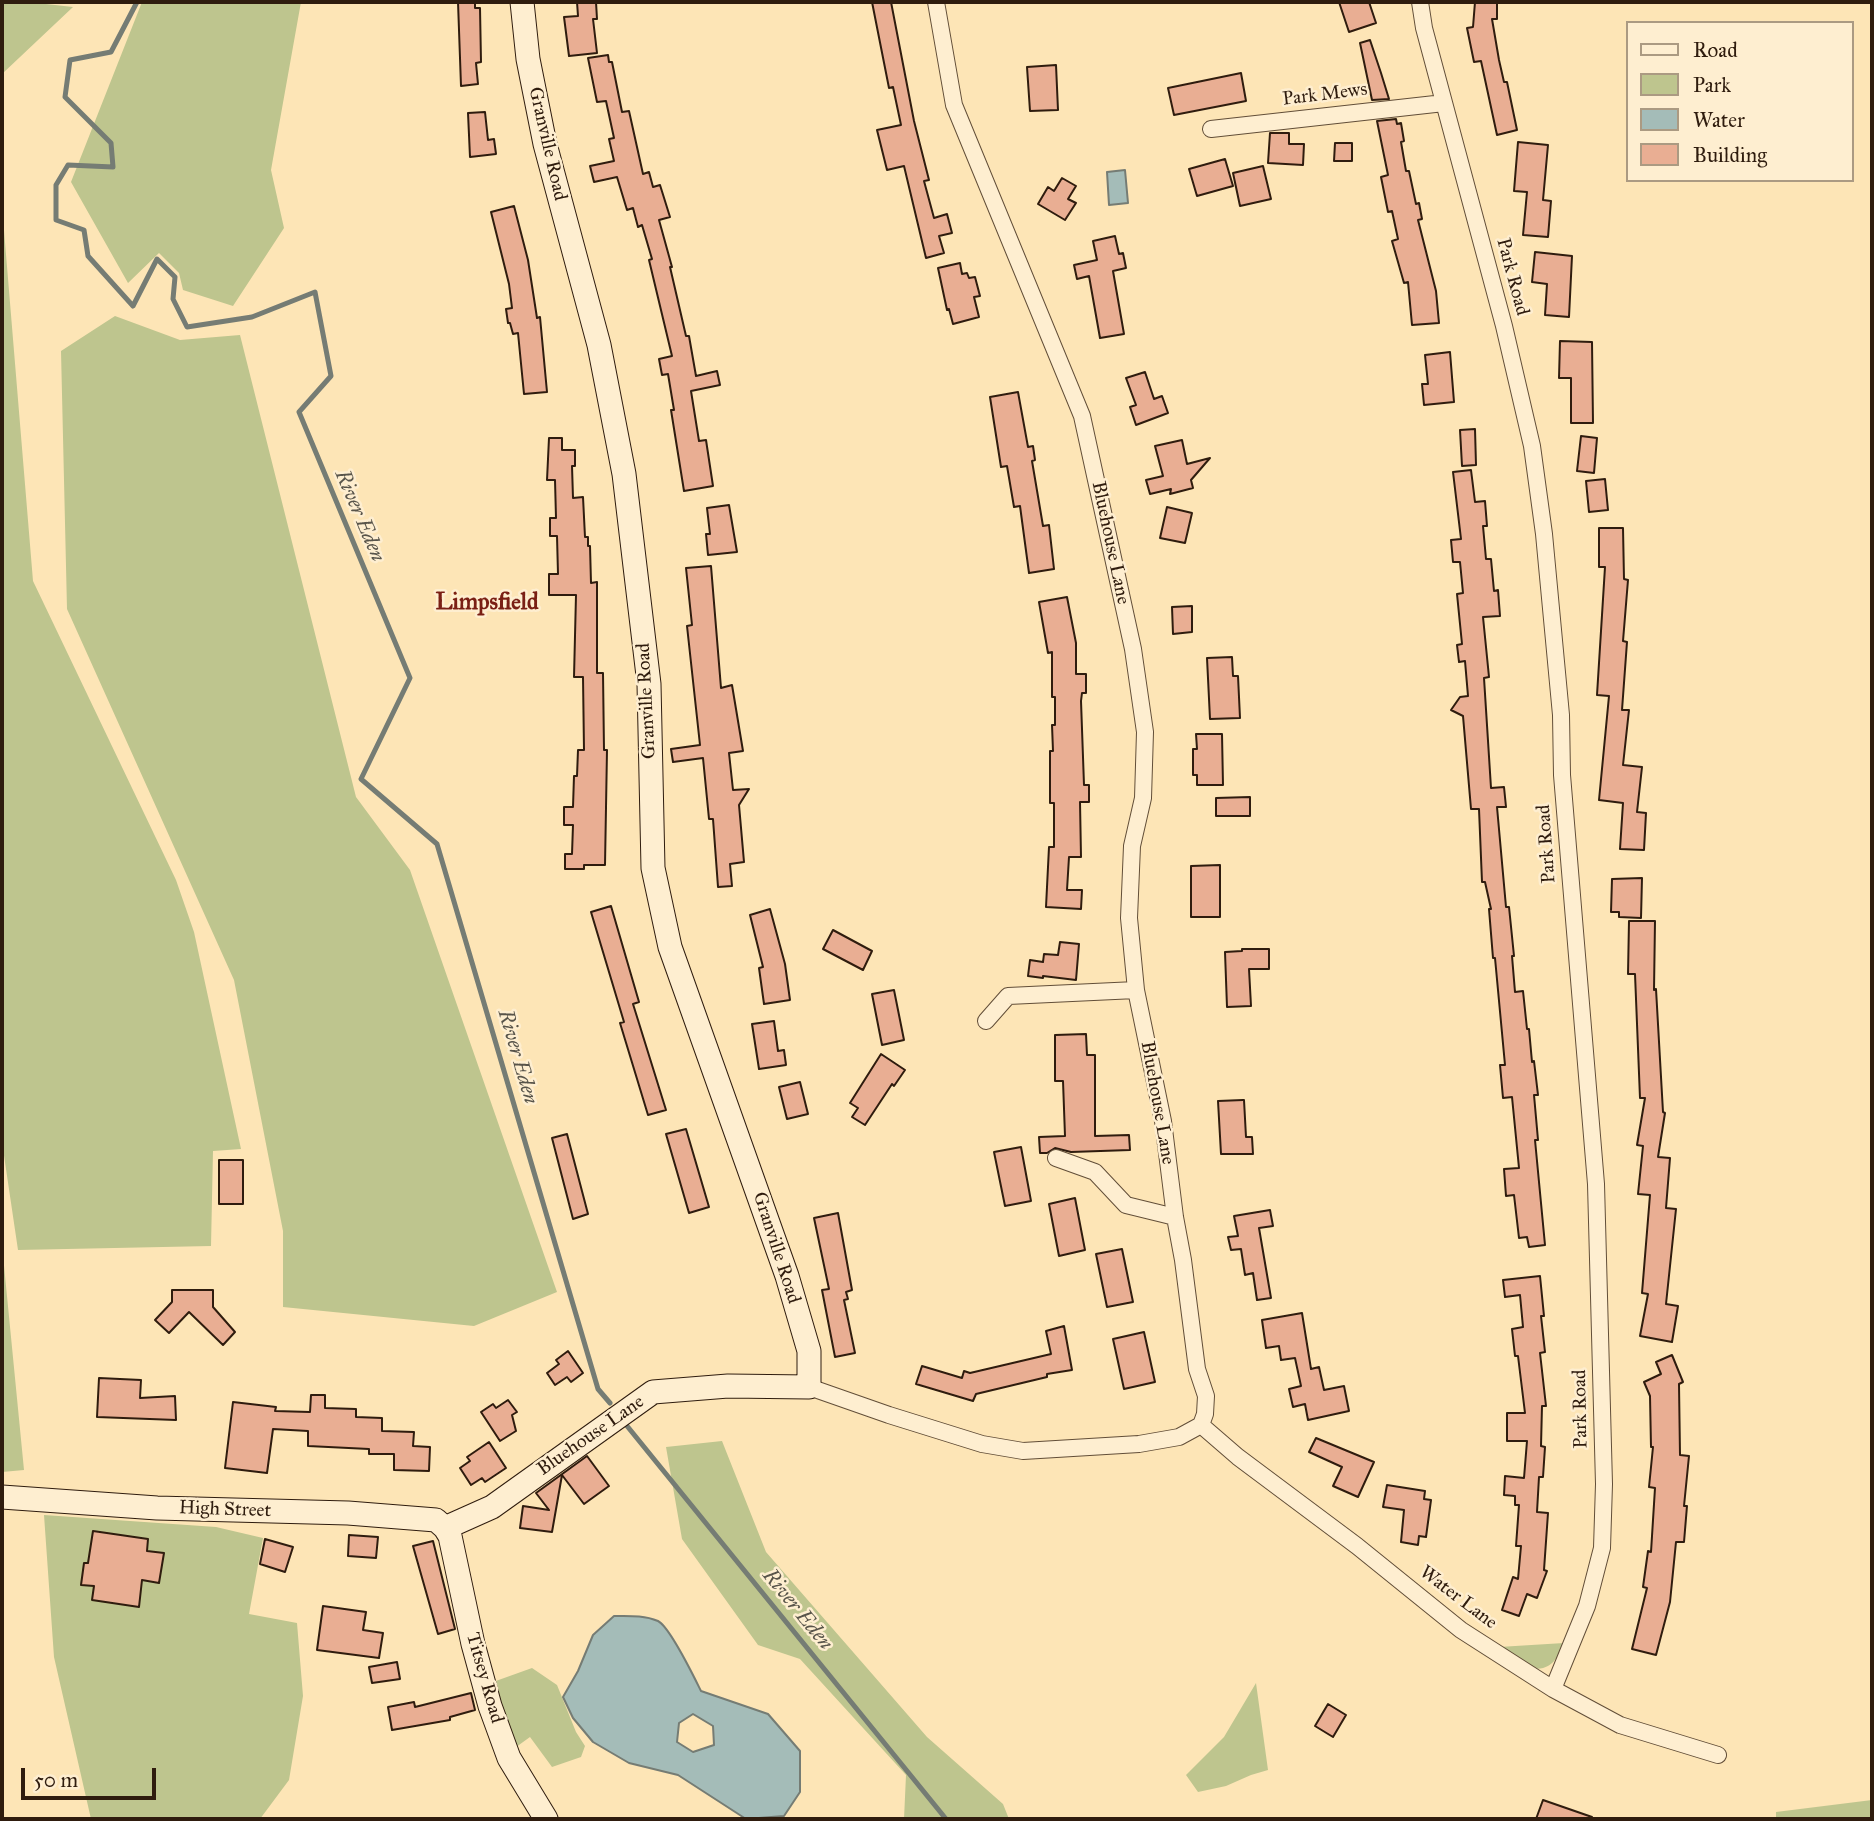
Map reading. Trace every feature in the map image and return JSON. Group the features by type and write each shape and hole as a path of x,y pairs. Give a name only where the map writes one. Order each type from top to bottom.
{"street":[{"name":"Granville Road","path":"522,2 528,59 545,144 599,345 624,474 649,684 653,868 670,947 787,1276 809,1351 809,1387"},
{"name":"Bluehouse Lane","path":"445,1528 492,1507 653,1392 727,1386 809,1387 982,1444 1023,1451 1139,1444 1179,1437 1201,1425 1205,1414 1206,1396 1198,1369 1163,1121 1136,990 1129,918 1132,846 1143,798 1145,732 1133,649 1082,416 954,105 936,2"},
{"name":"Park Road","path":"1420,2 1444,103 1504,326 1532,446 1544,534 1561,715 1562,775 1595,1170 1604,1484 1602,1548 1587,1606 1553,1689"},
{"name":"Park Mews","path":"1211,129 1444,103"},
{"path":"986,1021 1008,996 1136,990"},
{"path":"1056,1158 1095,1172 1126,1205 1175,1217"},
{"name":"Water Lane","path":"1201,1425 1238,1457 1357,1546 1461,1630 1553,1689 1620,1725 1718,1755"},
{"name":"High Street","path":"2,1497 157,1508 348,1513 436,1520 445,1528"},
{"name":"Titsey Road","path":"445,1528 450,1536 473,1644 490,1706 509,1758 545,1819"}],"green space":[{"path":"2,2 73,7 2,74"},
{"path":"142,2 301,2 271,170 284,228 233,306 183,290 179,273 159,253 128,283 71,182"},
{"path":"2,206 33,581 176,880 194,932 241,1149 213,1151 211,1246 18,1250 2,1142"},
{"path":"115,316 180,340 240,335 356,797 410,870 557,1292 474,1326 283,1307 283,1231 234,980 67,609 61,351"},
{"path":"2,1245 24,1470 2,1472"},
{"path":"722,1441 766,1552 927,1737 1003,1804 1009,1819 904,1819 906,1775 800,1659 758,1645 682,1539 666,1447"},
{"path":"44,1515 216,1527 263,1538 249,1614 297,1623 303,1696 289,1780 260,1819 91,1819 54,1657"},
{"path":"1564,1643 1550,1665 1534,1669 1499,1647"},
{"path":"532,1668 557,1685 576,1732 585,1746 581,1757 552,1767 530,1737 512,1750 493,1682"},
{"path":"1256,1683 1268,1770 1226,1786 1198,1792 1186,1775 1224,1737"},
{"path":"1872,1800 1872,1819 1776,1819 1776,1812"}],"water":[{"path":"1125,170 1128,203 1109,205 1107,172"},
{"path":"614,1616 642,1617 658,1621 675,1642 701,1691 768,1714 800,1751 800,1792 784,1816 746,1819 678,1775 629,1763 593,1742 573,1718 563,1697 578,1671 593,1635","holes":["693,1714 713,1726 714,1745 693,1752 677,1742 679,1723"]}],"building":[{"path":"458,2 475,2 475,8 480,8 481,62 476,63 478,84 461,86"},
{"path":"577,2 596,2 597,19 593,19 597,53 569,56 564,17 578,16"},
{"path":"872,2 891,2 914,121 929,180 924,181 934,218 947,214 952,233 939,236 944,253 926,258 904,166 887,170 877,130 901,125 893,87 889,88"},
{"path":"1339,2 1369,2 1376,23 1349,32"},
{"path":"1475,2 1497,2 1497,19 1492,19 1499,60 1504,82 1507,82 1517,130 1497,135 1481,61 1474,62 1467,28 1473,27"},
{"path":"1370,40 1389,99 1372,100 1360,43"},
{"path":"608,55 609,62 612,62 622,112 629,111 643,174 649,172 653,187 660,185 670,217 659,220 686,336 689,336 696,376 717,371 720,385 691,391 699,441 706,440 713,486 684,491 668,374 662,375 659,359 672,356 649,260 652,259 642,225 638,227 633,208 627,210 617,177 594,182 590,166 614,161 609,139 614,138 606,101 597,102 588,58"},
{"path":"1056,65 1058,110 1030,111 1027,67"},
{"path":"1241,73 1246,101 1174,115 1168,88"},
{"path":"485,112 488,140 494,139 496,154 470,157 468,113"},
{"path":"1396,119 1397,124 1401,123 1406,171 1409,171 1416,204 1419,203 1422,219 1418,220 1436,291 1439,323 1412,325 1408,282 1404,283 1392,241 1398,239 1392,211 1388,212 1381,177 1388,175 1377,121"},
{"path":"1270,133 1289,133 1289,144 1304,144 1303,165 1268,163"},
{"path":"1518,142 1548,145 1543,200 1551,201 1548,237 1523,235 1527,192 1514,191"},
{"path":"1335,143 1352,143 1352,161 1334,161"},
{"path":"1225,159 1233,186 1197,196 1189,169"},
{"path":"1263,166 1271,199 1240,206 1233,173"},
{"path":"1062,178 1076,186 1068,199 1076,203 1065,220 1038,204 1048,187 1054,191"},
{"path":"514,206 528,260 537,318 540,317 547,392 524,394 518,333 513,334 508,323 506,309 512,308 509,284 491,212"},
{"path":"1115,236 1126,268 1113,271 1124,334 1100,338 1089,276 1077,279 1074,265 1097,260 1093,241"},
{"path":"1535,252 1572,256 1569,317 1545,315 1547,284 1532,282"},
{"path":"960,263 962,274 967,273 969,278 975,277 980,296 974,297 979,317 953,324 949,309 947,310 938,268"},
{"path":"1560,341 1592,342 1593,423 1571,423 1571,378 1559,378"},
{"path":"1450,352 1454,402 1424,405 1422,384 1428,384 1425,355"},
{"path":"1145,372 1154,399 1162,396 1168,413 1136,425 1130,407 1136,405 1126,378"},
{"path":"1018,392 1028,447 1033,446 1035,460 1032,461 1043,526 1049,525 1054,569 1029,573 1020,506 1014,507 1007,466 1001,467 990,397"},
{"path":"1475,429 1476,465 1462,466 1460,430"},
{"path":"1581,436 1597,438 1594,473 1577,471"},
{"path":"549,438 562,438 562,450 575,450 575,466 572,466 573,498 583,497 585,537 588,537 590,546 591,583 597,582 597,673 603,673 604,750 607,750 605,865 584,865 584,869 565,869 565,854 572,854 573,825 564,825 564,807 573,807 578,750 584,750 583,677 574,677 576,595 549,595 549,574 558,574 557,536 550,536 550,518 556,518 555,480 547,480"},
{"path":"1182,440 1187,464 1210,458 1191,480 1193,488 1170,494 1171,489 1150,494 1146,480 1163,476 1155,446"},
{"path":"1471,470 1475,502 1485,501 1487,526 1483,526 1486,559 1491,559 1494,591 1498,590 1500,616 1483,617 1489,677 1484,678 1491,788 1504,787 1506,807 1497,807 1506,907 1509,907 1514,956 1515,992 1523,991 1538,1095 1534,1095 1538,1140 1535,1140 1545,1245 1529,1247 1527,1237 1519,1238 1514,1195 1506,1196 1504,1169 1519,1168 1512,1097 1503,1098 1500,1065 1505,1065 1493,958 1491,909 1485,882 1482,882 1479,809 1471,809 1463,716 1451,710 1460,697 1468,696 1465,661 1459,662 1457,645 1462,644 1457,594 1463,593 1460,562 1453,562 1451,540 1461,539 1453,472"},
{"path":"1605,479 1608,510 1589,512 1586,481"},
{"path":"729,505 737,552 708,555 706,534 710,534 707,508"},
{"path":"1167,507 1192,513 1185,543 1160,538"},
{"path":"1599,528 1623,528 1624,579 1628,580 1623,641 1627,642 1622,710 1629,710 1623,765 1642,767 1637,812 1646,813 1644,850 1620,849 1623,803 1599,800 1609,696 1597,695 1605,567 1599,567"},
{"path":"711,566 721,688 732,685 743,751 729,753 733,790 749,789 739,805 744,862 730,864 732,886 718,887 713,819 709,819 703,758 673,762 671,749 700,745 687,626 692,625 686,568"},
{"path":"1067,597 1076,643 1076,674 1086,674 1086,693 1082,693 1081,701 1084,785 1089,785 1089,802 1080,802 1081,857 1069,857 1067,890 1082,890 1081,909 1046,907 1049,847 1054,847 1054,803 1050,803 1050,751 1053,751 1055,697 1052,697 1052,652 1048,653 1039,602"},
{"path":"1192,606 1192,632 1173,634 1172,607"},
{"path":"1232,657 1233,676 1238,676 1240,718 1210,719 1207,658"},
{"path":"1196,734 1222,734 1223,785 1197,785 1197,775 1193,775"},
{"path":"1250,797 1250,816 1216,816 1216,798"},
{"path":"1220,865 1220,917 1191,917 1191,866"},
{"path":"1642,878 1641,918 1619,917 1619,912 1611,912 1612,879"},
{"path":"611,906 639,1002 633,1004 666,1110 648,1115 591,912"},
{"path":"770,909 785,964 790,1000 764,1004 759,968 763,967 750,915"},
{"path":"1629,921 1655,921 1654,990 1656,989 1665,1113 1658,1157 1670,1158 1666,1208 1676,1209 1666,1304 1678,1306 1672,1342 1640,1336 1648,1294 1642,1293 1650,1195 1638,1194 1643,1146 1637,1145 1645,1098 1640,1098 1635,974 1628,974"},
{"path":"833,930 872,951 863,970 823,949"},
{"path":"1060,942 1079,944 1076,980 1028,976 1030,960 1043,962 1044,954 1058,955"},
{"path":"1269,949 1269,969 1249,969 1251,1006 1227,1007 1225,952"},
{"path":"894,990 904,1040 882,1045 872,994"},
{"path":"774,1021 778,1051 784,1050 786,1065 759,1069 752,1024"},
{"path":"1086,1034 1087,1055 1095,1055 1095,1136 1129,1135 1130,1150 1071,1152 1055,1148 1047,1153 1040,1153 1039,1137 1065,1136 1063,1081 1055,1081 1055,1035"},
{"path":"881,1054 905,1070 894,1086 892,1084 865,1125 852,1117 858,1108 850,1103"},
{"path":"800,1082 808,1114 787,1119 779,1087"},
{"path":"1244,1100 1246,1137 1252,1137 1253,1154 1221,1154 1218,1101"},
{"path":"686,1129 709,1207 689,1213 666,1134"},
{"path":"567,1134 588,1214 573,1219 552,1138"},
{"path":"1021,1147 1031,1201 1005,1206 994,1152"},
{"path":"219,1160 243,1160 243,1204 219,1204"},
{"path":"1075,1198 1085,1250 1059,1256 1049,1204"},
{"path":"1270,1210 1273,1226 1259,1228 1271,1298 1257,1300 1253,1273 1245,1275 1241,1249 1231,1250 1228,1237 1238,1236 1234,1216"},
{"path":"838,1213 852,1290 846,1292 848,1299 844,1300 855,1353 835,1357 822,1290 829,1289 814,1218"},
{"path":"1122,1249 1133,1302 1107,1307 1096,1254"},
{"path":"1540,1276 1545,1352 1540,1353 1546,1406 1542,1406 1541,1446 1545,1447 1543,1477 1539,1477 1537,1512 1548,1513 1544,1570 1547,1571 1537,1598 1527,1594 1519,1616 1502,1610 1513,1577 1518,1579 1521,1546 1516,1546 1519,1505 1515,1505 1515,1496 1504,1495 1505,1476 1524,1478 1527,1441 1507,1441 1507,1413 1525,1413 1512,1329 1523,1327 1520,1295 1505,1297 1503,1280"},
{"path":"172,1290 213,1290 213,1307 235,1332 223,1345 189,1312 169,1333 155,1320 172,1302"},
{"path":"1302,1313 1311,1369 1319,1367 1324,1390 1344,1386 1349,1411 1308,1420 1305,1404 1293,1407 1289,1389 1301,1386 1295,1358 1281,1360 1279,1346 1266,1348 1262,1320"},
{"path":"1064,1326 1072,1370 1047,1374 1047,1377 976,1394 973,1401 916,1384 922,1366 962,1378 964,1371 970,1373 1051,1354 1046,1331"},
{"path":"1144,1332 1155,1382 1124,1389 1113,1339"},
{"path":"568,1351 583,1373 571,1382 567,1377 555,1385 547,1373 559,1364 556,1360"},
{"path":"1672,1355 1683,1382 1679,1384 1680,1455 1689,1456 1684,1506 1687,1506 1684,1542 1676,1542 1670,1602 1656,1655 1632,1649 1647,1588 1643,1587 1648,1551 1651,1552 1655,1488 1649,1487 1653,1447 1650,1396 1644,1382 1661,1374 1656,1362"},
{"path":"99,1378 141,1380 140,1398 175,1396 176,1420 97,1417"},
{"path":"311,1395 325,1395 325,1408 356,1409 356,1417 382,1418 382,1431 414,1432 413,1446 430,1447 429,1471 394,1470 394,1454 369,1454 369,1449 308,1446 308,1431 273,1429 267,1473 225,1468 233,1402 276,1407 275,1411 310,1412"},
{"path":"508,1400 517,1412 512,1415 516,1431 500,1441 481,1412 493,1404 496,1408"},
{"path":"1316,1438 1374,1462 1358,1497 1333,1486 1342,1467 1309,1452"},
{"path":"489,1442 506,1468 485,1482 482,1478 471,1485 460,1468 470,1461 467,1457"},
{"path":"587,1456 609,1486 584,1504 562,1475 552,1532 520,1528 523,1506 549,1510 536,1493"},
{"path":"1387,1485 1425,1491 1424,1499 1431,1500 1426,1537 1419,1536 1418,1545 1401,1542 1404,1510 1383,1507"},
{"path":"93,1531 148,1539 147,1551 164,1553 159,1583 142,1580 139,1607 92,1600 94,1586 81,1585"},
{"path":"349,1535 378,1537 376,1558 348,1556"},
{"path":"265,1539 293,1547 285,1572 260,1564"},
{"path":"433,1541 455,1629 438,1634 413,1546"},
{"path":"323,1606 366,1612 363,1630 383,1633 379,1658 317,1650"},
{"path":"397,1662 400,1679 372,1683 369,1667"},
{"path":"471,1693 475,1710 450,1717 450,1720 392,1730 388,1707 414,1702 415,1707"},
{"path":"1328,1704 1346,1715 1333,1737 1315,1726"},
{"path":"1543,1800 1592,1817 1536,1819"}],"waterway":[{"name":"River Eden","path":"137,2 111,52 70,60 65,97 111,143 113,167 68,165 56,185 56,220 84,230 88,256 133,306 157,259 175,277 173,299 187,327 252,317 315,292 331,376 299,412 410,678 361,779 437,844 598,1389 610,1403"},
{"name":"River Eden","path":"623,1421 946,1819"}],"district":[{"name":"Limpsfield","path":"487,603"}]}
